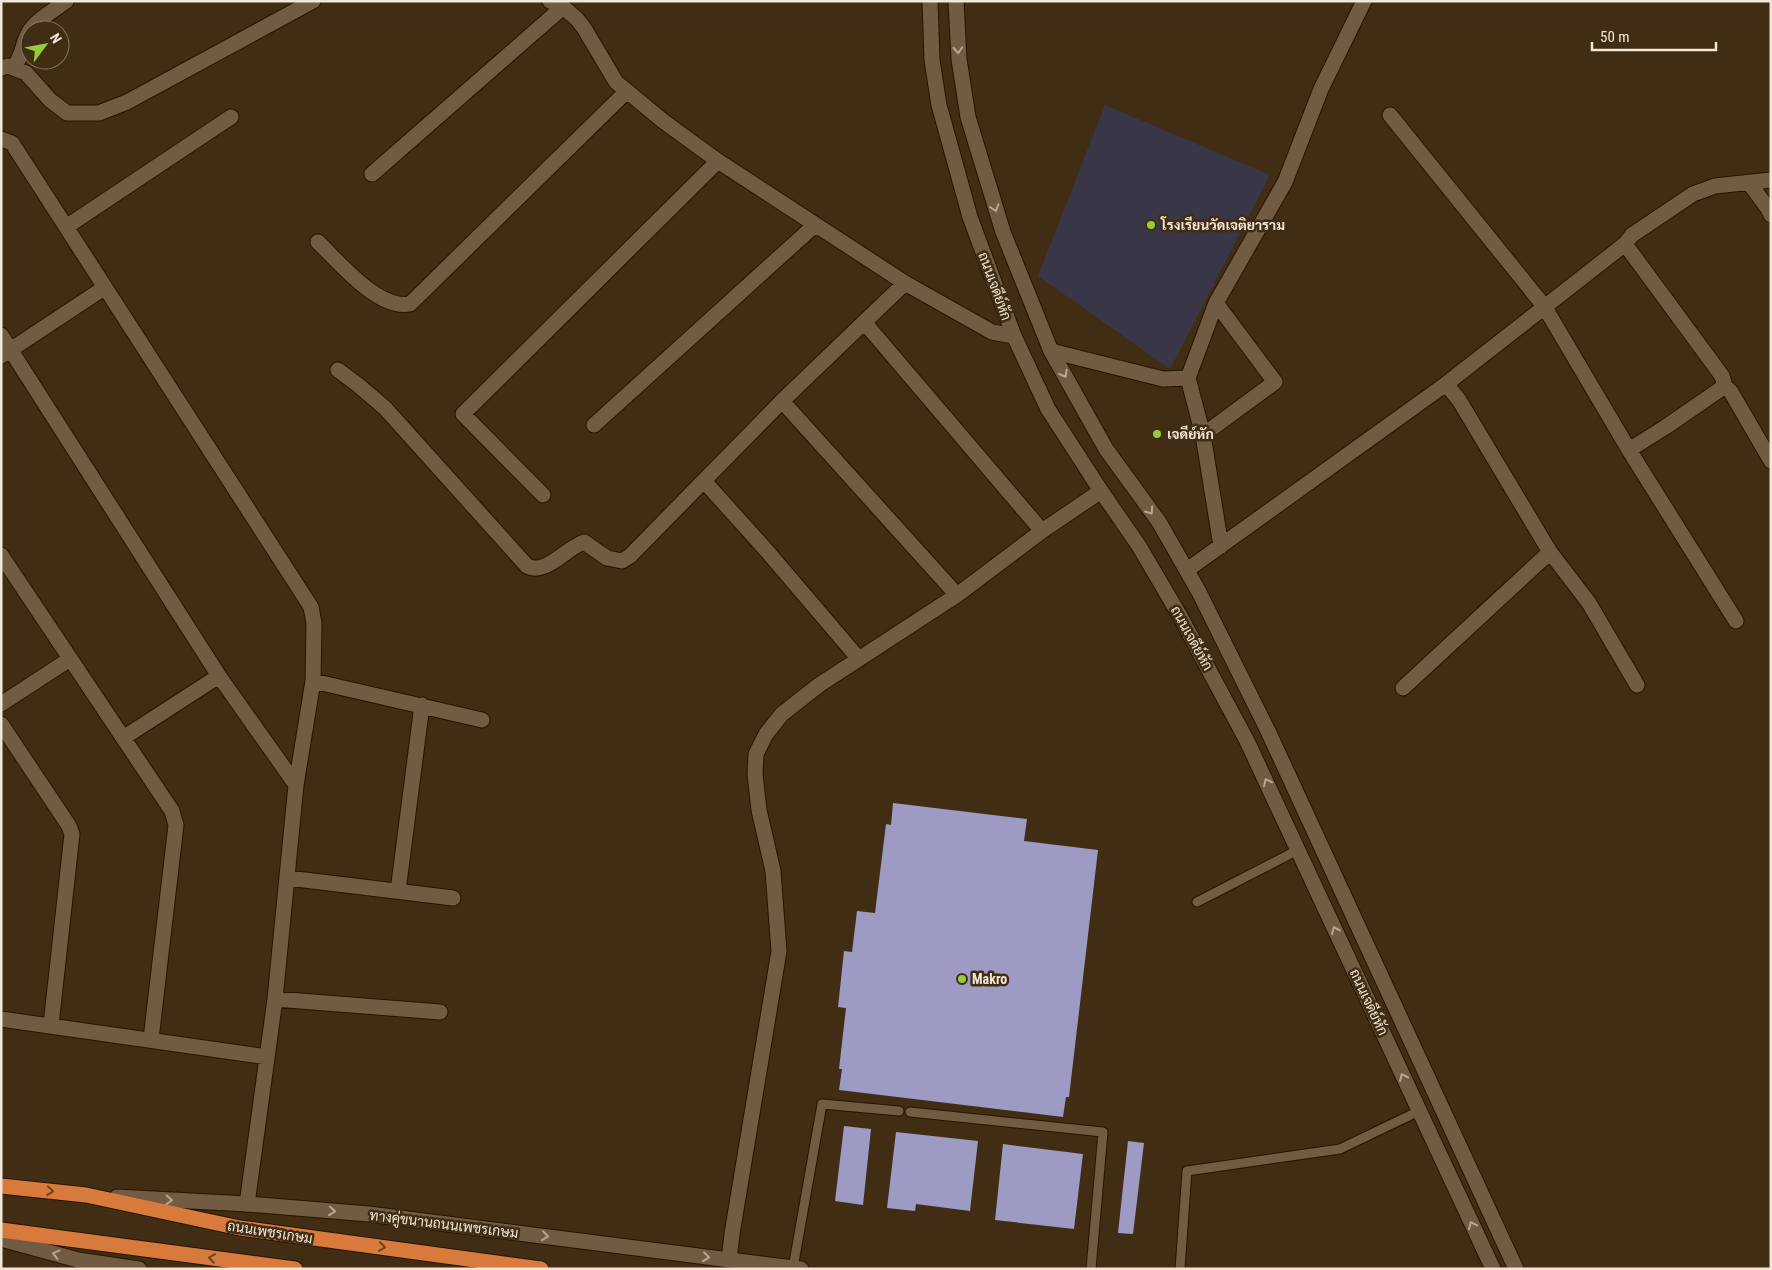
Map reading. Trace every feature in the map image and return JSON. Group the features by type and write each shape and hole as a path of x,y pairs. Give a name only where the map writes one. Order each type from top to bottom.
{"highway":[{"name":"ถนนเพชรเกษม","path":"1,1186 86,1195 240,1228 541,1269"},
{"path":"1,1230 295,1269"}],"street":[{"path":"7,68 21,56 30,30 66,1"},
{"path":"7,68 26,73 50,100 67,113 99,113 127,102 313,1"},
{"name":"ถนนเจดีย์หัก","path":"930,1 932,60 939,105 970,217 1014,336 1048,409 1139,546 1180,616 1248,742 1492,1269"},
{"name":"ถนนเจดีย์หัก","path":"956,1 959,58 968,117 1003,232 1051,352 1106,449 1158,522 1187,570 1268,730 1516,1269"},
{"path":"1221,546 1203,435 1188,378 1216,303 1285,182 1321,89 1364,1"},
{"path":"372,174 557,4 577,19 584,28 616,82 663,121 718,161 905,283 992,332 1014,336"},
{"path":"318,242 372,293 400,306 410,304 627,91"},
{"path":"1390,115 1544,306 1629,450 1736,620"},
{"path":"66,227 232,117"},
{"path":"1,139 12,143 311,607 314,623 313,681 296,786 275,999 247,1204"},
{"path":"543,495 463,414 718,161"},
{"path":"1187,570 1446,384 1625,244 1632,235 1693,194 1715,186 1750,184 1771,180"},
{"path":"1750,184 1769,209"},
{"path":"594,425 815,225"},
{"path":"1625,244 1722,376 1725,386 1731,392 1771,460"},
{"path":"338,370 384,408 527,566 533,569 544,567 575,545 584,542 607,558 622,561 630,556 782,401 905,283"},
{"path":"6,353 104,288"},
{"path":"1203,435 1274,382 1216,303"},
{"path":"864,322 1042,531"},
{"path":"1,335 6,353 219,676 296,786"},
{"path":"1051,352 1163,379 1188,378"},
{"path":"1446,384 1459,400 1550,552 1589,603 1637,685"},
{"path":"1629,450 1725,386"},
{"path":"782,401 958,595"},
{"path":"704,481 767,551 859,659"},
{"path":"729,1260 780,951 773,871 754,774 756,754 766,734 782,714 819,685 958,595 1042,531 1101,491"},
{"path":"1403,688 1550,552"},
{"path":"1,555 172,811 176,825 151,1040"},
{"path":"1,704 70,659"},
{"path":"124,738 219,676"},
{"path":"313,681 482,720"},
{"path":"398,890 422,705"},
{"path":"1,724 72,834 51,1025"},
{"path":"288,878 453,898"},
{"path":"275,999 440,1012"},
{"path":"1,1019 267,1057"},
{"name":"ทางคู่ขนานถนนเพชรเกษม","path":"86,1195 247,1204 368,1214 797,1268"},
{"path":"1,1239 77,1264 139,1269"}],"lane":[{"path":"1197,902 1298,850"},
{"path":"797,1268 822,1104 899,1111"},
{"path":"1180,1269 1187,1171 1340,1149 1419,1111"},
{"path":"910,1112 1103,1132 1091,1269"}],"shaded area":[{"name":"โรงเรียนวัดเจติยาราม","path":"1105,105 1270,175 1170,369 1038,276"}],"building":[{"name":"Makro","path":"893,803 1027,819 1024,841 1098,850 1069,1097 1066,1097 1063,1117 839,1090 842,1069 839,1069 846,1008 838,1007 844,951 852,952 857,911 875,913 886,824 891,825"},
{"path":"844,1126 871,1129 863,1205 835,1201"},
{"path":"896,1132 978,1141 970,1211 916,1204 915,1211 887,1208"},
{"path":"1128,1141 1144,1143 1133,1234 1118,1233"},
{"path":"1003,1144 1083,1154 1074,1229 995,1220"}],"place":[{"name":"โรงเรียนวัดเจติยาราม","path":"1151,225"},
{"name":"เจดีย์หัก","path":"1157,434"},
{"name":"Makro","path":"962,979"}]}
